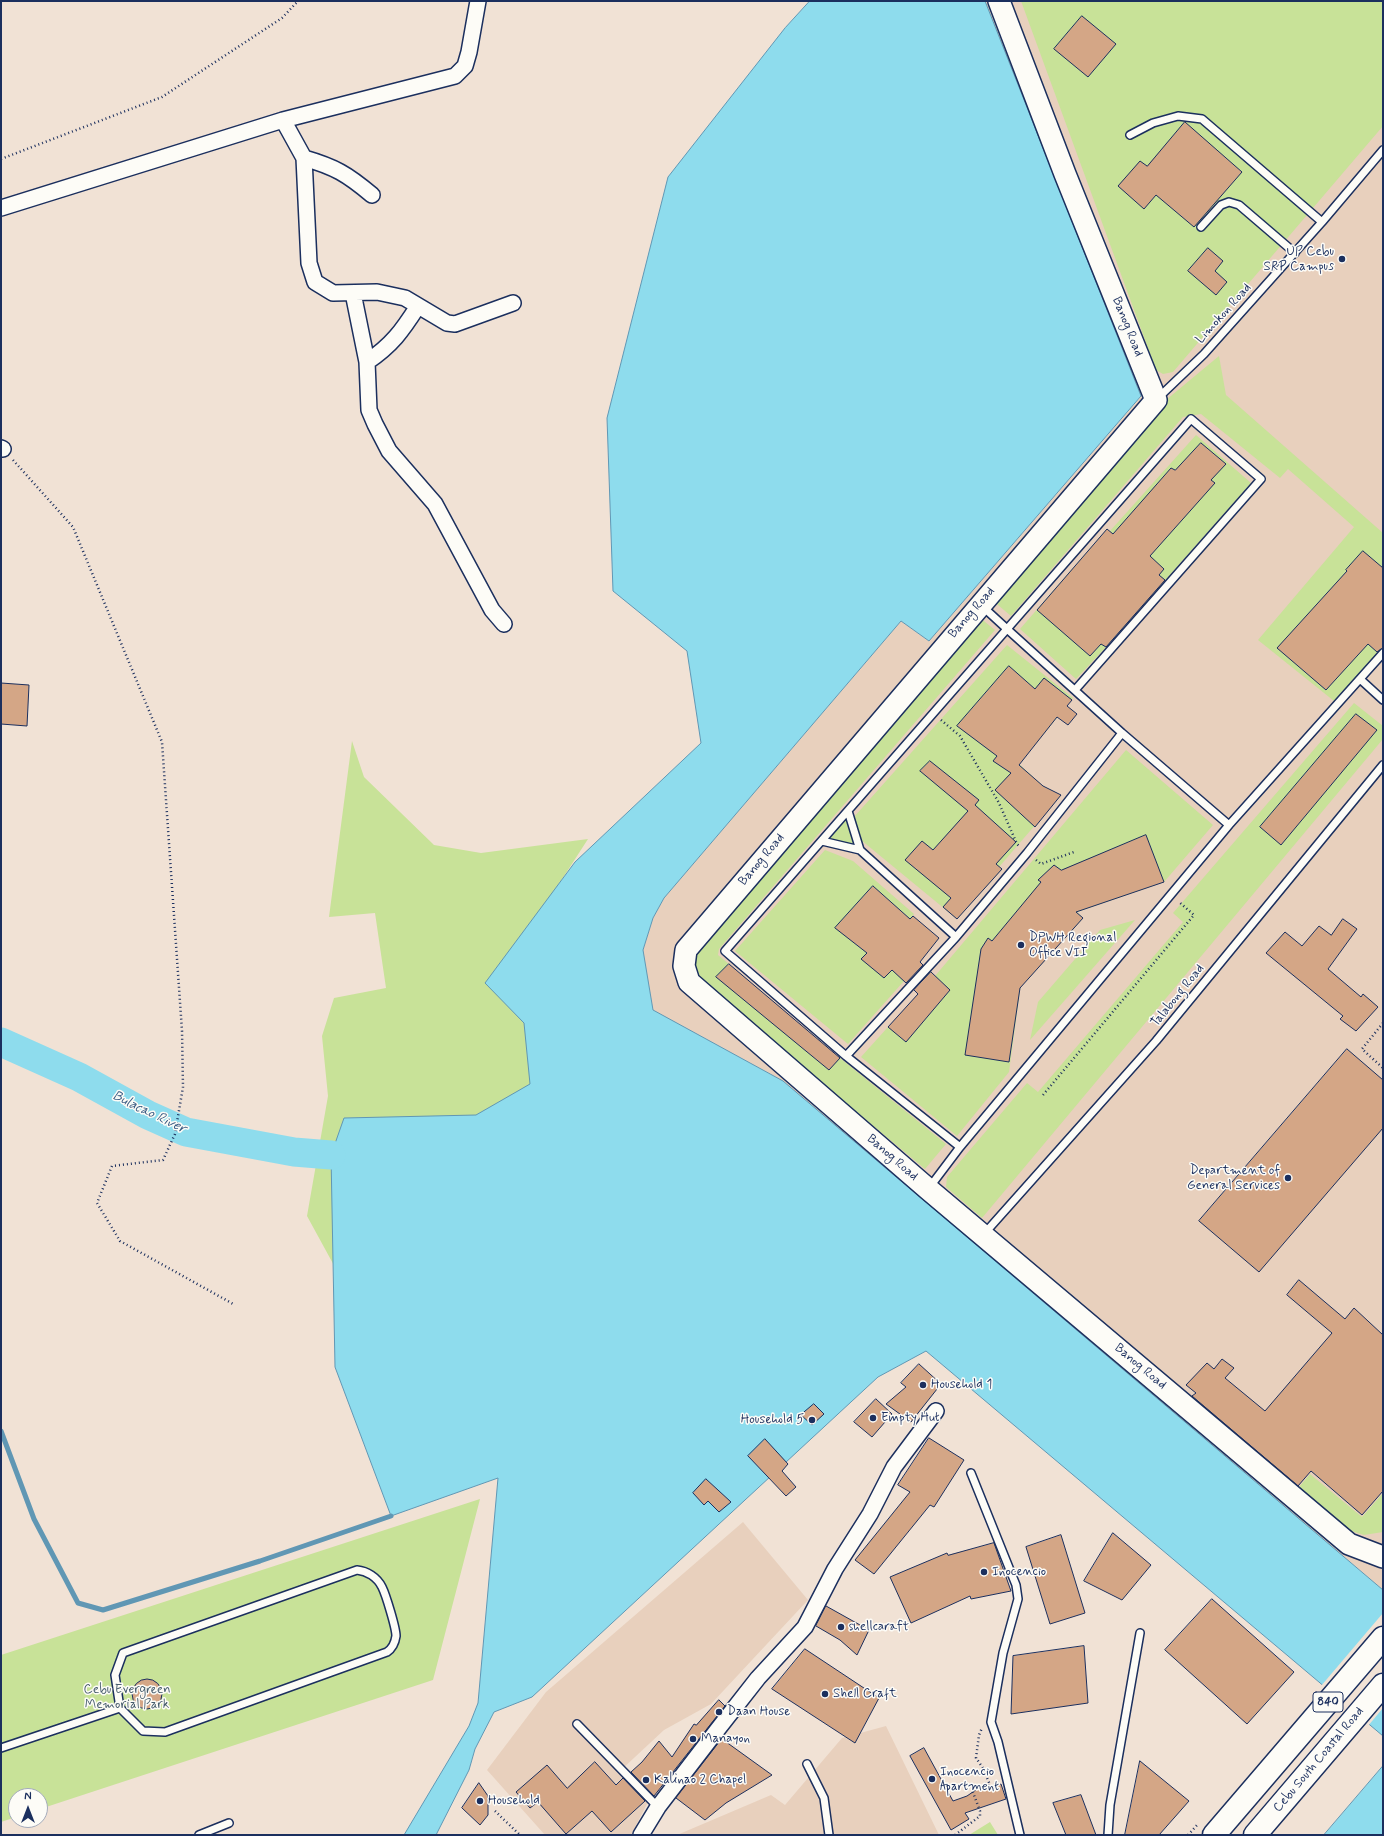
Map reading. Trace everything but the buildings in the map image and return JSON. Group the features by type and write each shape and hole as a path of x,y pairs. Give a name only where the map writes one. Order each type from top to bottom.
{"highway":[{"name":"840","path":"1214,1835 1383,1638"},
{"name":"Cebu South Coastal Road","path":"1255,1835 1383,1685"}],"street":[{"path":"1,208 283,120 455,76 465,66 478,1"},
{"name":"Banog Road","path":"999,1 1065,174 1156,400 980,604 686,950 684,966 689,982 928,1189 1349,1544 1377,1550"},
{"path":"283,120 304,158 309,263 315,282 333,293 377,292 405,298 447,322 455,324 513,303"},
{"path":"304,158 324,164 349,176 372,195"},
{"path":"353,293 367,362 369,410 388,451 435,504 492,610 504,624"},
{"path":"367,362 385,350 402,332 418,306"},
{"path":"641,1835 658,1807 758,1678 805,1627 835,1569 870,1514 894,1467 936,1412"}],"lane":[{"path":"1130,135 1153,123 1178,116 1202,119 1322,222"},
{"name":"Limokon Road","path":"1156,400 1204,354 1295,253 1383,150"},
{"path":"1201,227 1221,205 1229,202 1239,205 1295,253"},
{"path":"960,1147 846,1056 725,951 1191,419 1261,479 1075,690"},
{"path":"980,604 1122,733 1229,825"},
{"path":"928,1189 960,1147 1229,825 1383,654"},
{"path":"1360,679 1383,700"},
{"path":"846,1056 956,938 1027,853 1122,733"},
{"name":"Talabong Road","path":"983,1235 1156,1041 1383,765"},
{"path":"848,811 860,850"},
{"path":"822,841 860,850 956,938"},
{"path":"971,1473 1016,1585 1018,1599 1003,1653 991,1722 1020,1835"},
{"path":"357,1570 365,1571 382,1586 396,1636 394,1645 387,1652 165,1732 143,1730 120,1708 115,1675 123,1653 357,1570"},
{"path":"1108,1835 1110,1805 1140,1633"},
{"path":"1,1748 120,1708"},
{"path":"577,1724 658,1807"},
{"path":"807,1764 824,1798 829,1835"},
{"path":"200,1835 229,1823"}],"path":[{"path":"1,159 162,97 282,18 298,1"},
{"path":"2,448 73,527 162,742 182,1031 183,1087 175,1134 163,1160 112,1166 96,1203 120,1242 235,1305"},
{"path":"933,713 960,736 999,804 1017,844 1041,864 1074,852"},
{"path":"1043,1095 1194,915 1170,895"},
{"path":"1383,1023 1362,1049 1383,1068"},
{"path":"955,1835 980,1816 980,1811 972,1790 990,1785 983,1768 976,1758 979,1735 984,1724"},
{"path":"496,1811 520,1835"}],"shaded area":[{"path":"983,1 1383,1 1383,1590 783,1081 653,1011 643,950 653,918 664,898 901,621 929,641 1142,396"},
{"path":"743,1522 808,1600 711,1704 664,1730 620,1771 649,1800 631,1835 545,1835 487,1770 546,1692"},
{"path":"886,1726 939,1835 677,1835 771,1795 785,1805 842,1738"}],"green space":[{"path":"1021,1 1383,1 1383,126 1173,372 1163,374 1156,370"},
{"path":"1219,356 1226,395 1383,533 1383,647 1334,701 1258,640 1354,527 1288,469 1280,478 1201,414 1183,417 1011,616 992,600 1166,400"},
{"path":"1196,435 1251,483 1076,679 1020,629 1107,529 1110,531"},
{"path":"979,617 995,630 719,949 718,955 729,964 716,977 829,1070 840,1058 946,1144 925,1169 698,980 693,961 698,949"},
{"path":"1007,645 1073,698 1019,764 1043,786 1061,795 999,867 1002,869 957,919 861,840 854,817"},
{"path":"1354,703 1383,726 1383,739 982,1218 946,1187 947,1177 1027,1083 1038,1092 1183,922 1173,913"},
{"path":"352,741 364,777 434,845 481,853 588,839 502,972 548,1063 360,1313 307,1216 328,1096 322,1036 334,998 386,988 375,913 329,917"},
{"path":"1126,750 1213,825 1164,882 1077,912 1083,918 1027,980 1022,975 1009,1072 957,1136 861,1057 888,1027 906,1042 950,990 935,976"},
{"path":"848,811 860,850 822,841"},
{"path":"825,850 853,861 914,914 910,919 873,886 836,928 860,948 863,946 869,951 862,959 884,978 892,970 904,981 848,1044 735,951"},
{"path":"1135,920 1030,1040 1038,1002 1100,930"},
{"path":"1310,1474 1362,1517 1383,1493 1383,1532 1364,1535 1351,1531 1299,1487"},
{"name":"Cebu Evergreen Memorial Park","path":"480,1499 433,1680 48,1806 48,1788 8,1788 8,1820 1,1822 1,1655"},
{"path":"990,1822 998,1835 969,1835"}],"water":[{"path":"810,1 985,1 1141,396 929,641 901,621 664,898 653,918 643,950 653,1010 783,1081 1383,1590 1383,1736 926,1351 878,1377 532,1697 494,1712 475,1749 469,1770 436,1835 404,1835 469,1726 478,1703 498,1478 391,1516 335,1367 331,1155 344,1118 476,1115 530,1084 524,1023 485,983 575,862 701,743 687,651 613,591 607,418 668,177 785,28"},
{"path":"1383,1766 1383,1835 1324,1835"}],"pier":[{"path":"1383,1613 1383,1708 1368,1726 1321,1686"}],"waterway":[{"name":"Bulacao River","path":"1,1042 79,1077 148,1115 186,1132 294,1152 331,1155"},
{"path":"1,1431 34,1519 78,1603 103,1610 260,1561 391,1516"}],"place":[{"name":"UP Cebu SRP Campus","path":"1342,259"},
{"name":"DPWH Regional Office VII","path":"1021,945"},
{"name":"Department of General Services","path":"1288,1178"},
{"name":"Household 1","path":"923,1385"},
{"name":"Empty Hut","path":"873,1418"},
{"name":"Household 5","path":"812,1420"},
{"name":"Inocencio","path":"984,1572"},
{"name":"shellcaraft","path":"841,1627"},
{"name":"Shell Craft","path":"825,1694"},
{"name":"Daan House","path":"719,1712"},
{"name":"Manayon","path":"693,1739"},
{"name":"Inocencio Apartment","path":"932,1779"},
{"name":"Kalinao 2 Chapel","path":"646,1780"},
{"name":"Household","path":"480,1801"}]}
